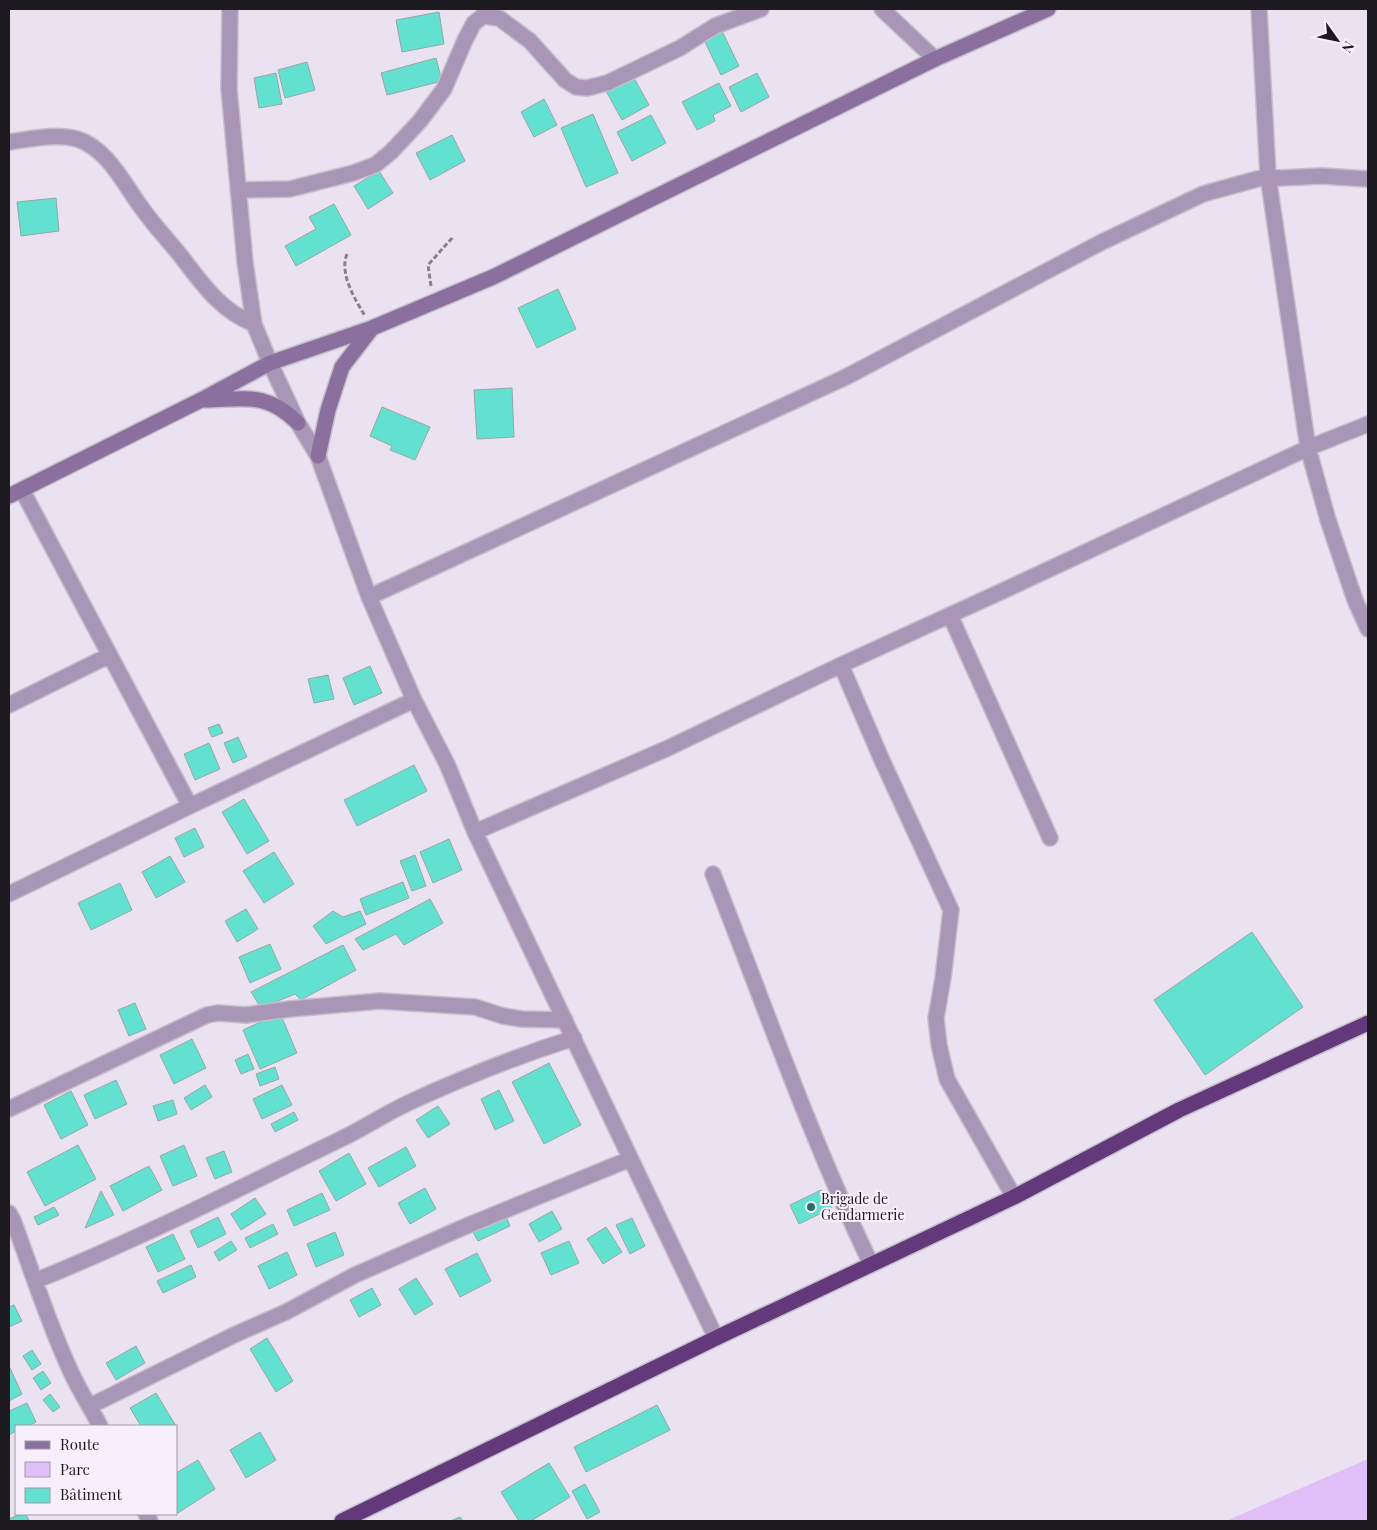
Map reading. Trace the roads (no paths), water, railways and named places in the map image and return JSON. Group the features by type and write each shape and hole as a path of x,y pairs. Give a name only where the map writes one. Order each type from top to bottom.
{"highway":[{"path":"342,1521 716,1338 1014,1197 1180,1110 1368,1023"}],"street":[{"path":"230,9 229,89 238,190 254,324 298,423 318,456 369,597 414,700 447,764 475,832 716,1338"},
{"path":"238,190 290,190 375,165 391,152 420,121 444,89 474,23 483,16 499,18 530,41 565,80 576,87 587,88 607,83 680,48 715,26 761,9"},
{"path":"882,9 936,58"},
{"path":"190,806 110,655 15,493 201,400 270,363 372,328 493,277 936,58 1048,9"},
{"path":"1259,9 1268,176 1308,448 1328,520 1355,600 1368,629"},
{"path":"9,142 44,137 77,139 97,150 213,297 240,318 254,324"},
{"path":"369,597 846,377 1161,212 1203,194 1268,176 1280,178 1322,176 1368,179"},
{"path":"318,456 328,410 342,367 372,328"},
{"path":"201,400 256,399 275,404 298,423"},
{"path":"475,832 666,749 841,664 1308,448 1368,424"},
{"path":"950,615 1050,838"},
{"path":"9,705 110,655"},
{"path":"841,664 881,758 951,910 936,1018 939,1045 947,1079 1014,1197"},
{"path":"9,894 414,700"},
{"path":"713,874 809,1119 871,1264"},
{"path":"9,1109 208,1015 218,1013 246,1015 380,1000 475,1007 522,1020 565,1020"},
{"path":"35,1281 112,1248 344,1138 406,1104 456,1081 574,1038"},
{"path":"90,1406 234,1335 286,1312 355,1275 464,1227 630,1159"},
{"path":"9,1213 50,1323 72,1374 100,1425"}],"place":[{"name":"Brigade de Gendarmerie","path":"811,1207"}]}
